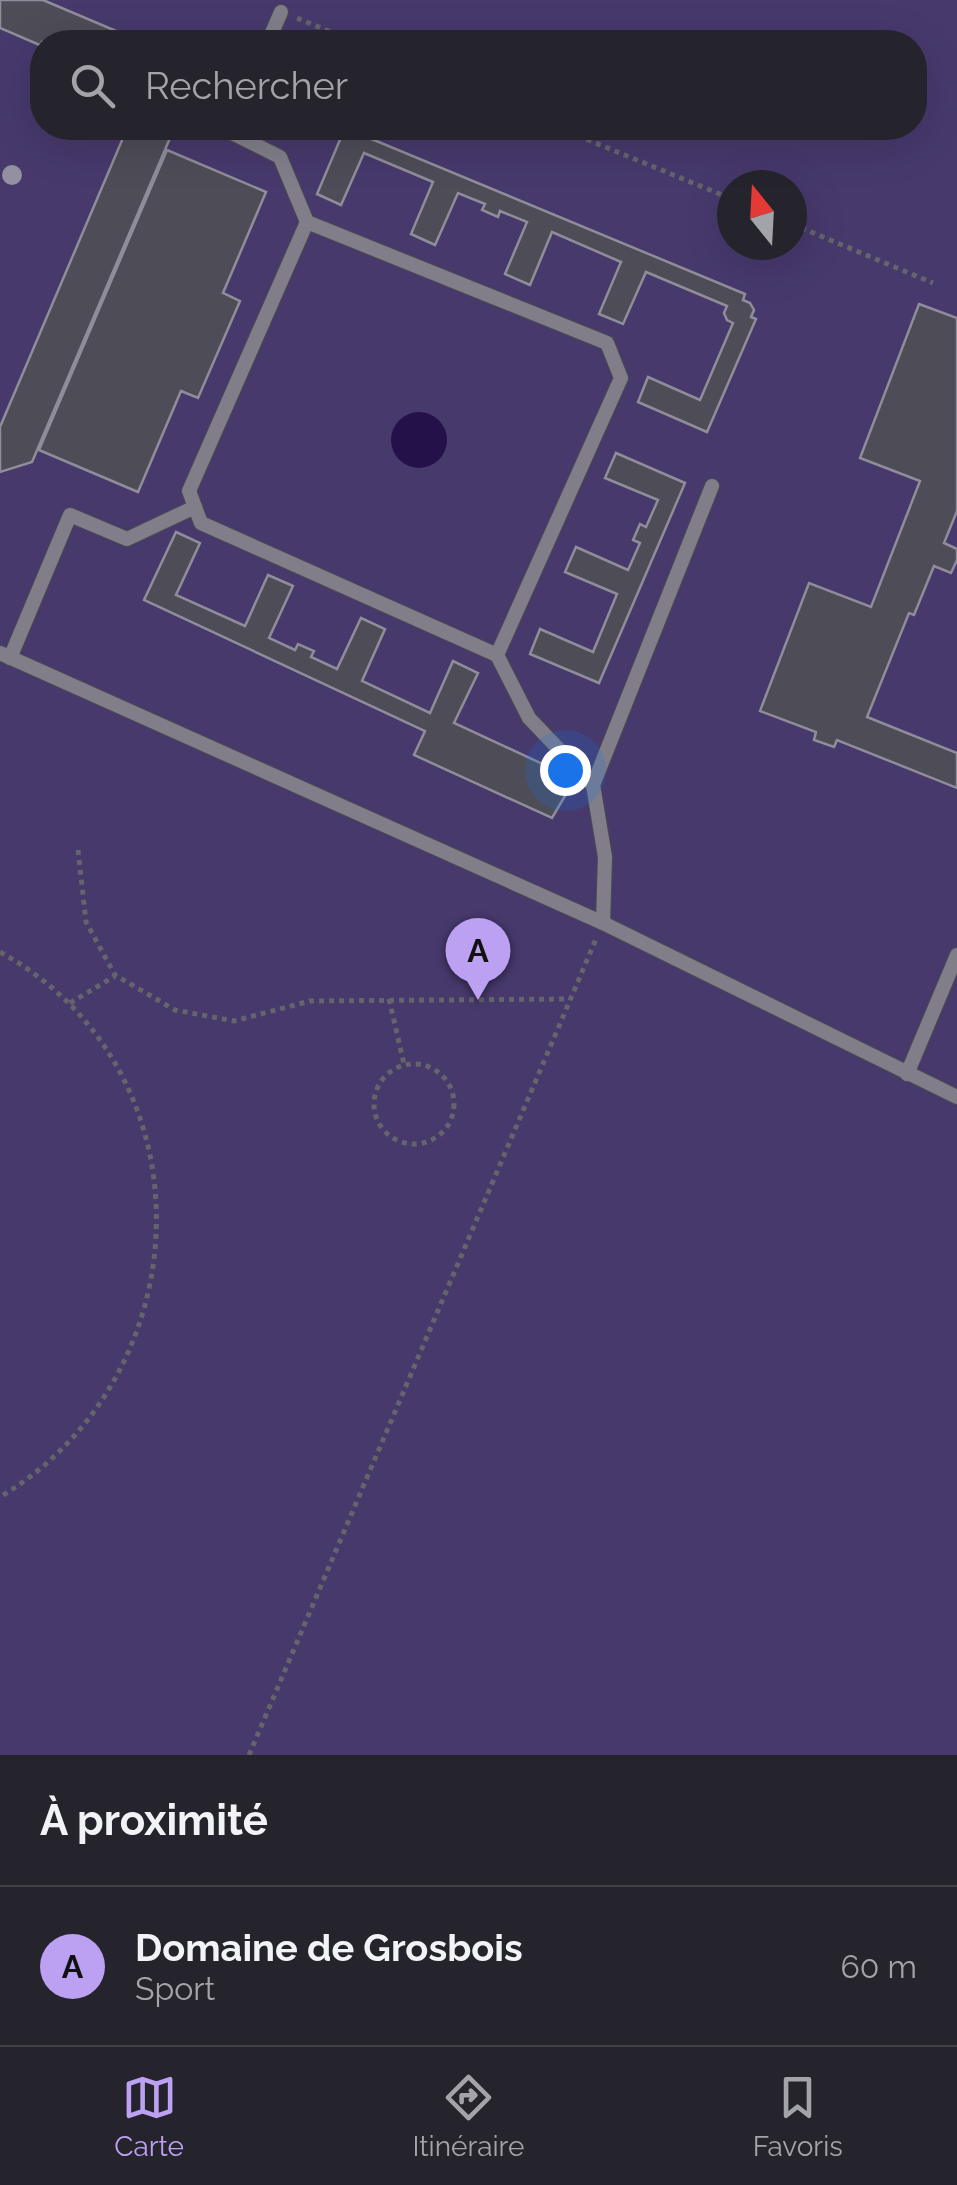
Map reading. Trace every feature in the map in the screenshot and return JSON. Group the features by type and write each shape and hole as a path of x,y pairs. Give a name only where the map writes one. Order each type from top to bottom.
{"lane":[{"path":"273,30 280,12"},
{"path":"246,140 280,157 307,222 607,344 621,378 497,655"},
{"path":"307,222 189,491 201,524 497,655 529,718 593,785"},
{"path":"603,923 605,857 593,785 712,486"},
{"path":"195,507 127,539 70,516 5,656 603,923 957,1097"},
{"path":"907,1074 957,956"}],"path":[{"path":"280,12 324,30"},
{"path":"588,140 717,194"},
{"path":"807,230 933,283"},
{"path":"78,850 86,922 115,976 176,1010 234,1021 310,1001 568,999"},
{"path":"249,1755 603,923"},
{"path":"0,952 70,1003 86,1018 102,1043 136,1105 156,1180 158,1212 150,1282 132,1342 104,1399 48,1464 0,1497"},
{"path":"70,1003 115,976"},
{"path":"390,998 404,1064"},
{"path":"404,1064 424,1064 440,1070 455,1101 444,1129 431,1141 414,1146 388,1136 375,1112 386,1075 404,1064"}],"shaded area":[{"path":"0,0 957,0 957,1755 0,1755"},
{"path":"419,412 439,420 447,440 439,460 419,468 399,460 391,440 399,420"}],"building":[{"path":"0,0 43,0 114,30 30,30 30,41 0,28"},
{"path":"122,140 169,140 32,462 0,472 0,427"},
{"path":"340,140 374,140 745,294 743,300 750,303 754,310 751,317 756,319 707,432 638,402 648,377 700,400 733,323 724,313 727,306 646,272 623,324 599,314 621,262 552,232 530,285 505,274 527,222 500,211 498,217 482,210 485,204 458,193 435,245 411,234 433,182 364,153 341,205 317,194"},
{"path":"167,150 266,192 223,293 240,301 198,398 181,391 138,492 39,450"},
{"path":"919,304 957,318 957,511 944,543 957,549 957,560 951,573 934,566 914,615 909,613 867,717 957,753 957,788 837,740 834,747 814,740 816,732 760,711 809,583 871,607 920,481 860,458"},
{"path":"616,453 685,483 599,683 530,654 540,629 593,652 617,594 565,572 576,547 628,570 640,543 633,540 640,524 646,527 658,500 605,478"},
{"path":"176,532 200,543 176,595 245,626 268,575 293,586 269,638 295,650 298,644 314,651 311,657 337,669 361,618 385,629 362,681 430,713 453,661 478,673 454,723 575,779 552,818 414,755 425,731 144,600"}],"place":[{"name":"Domaine de Grosbois","path":"478,1000"}]}
